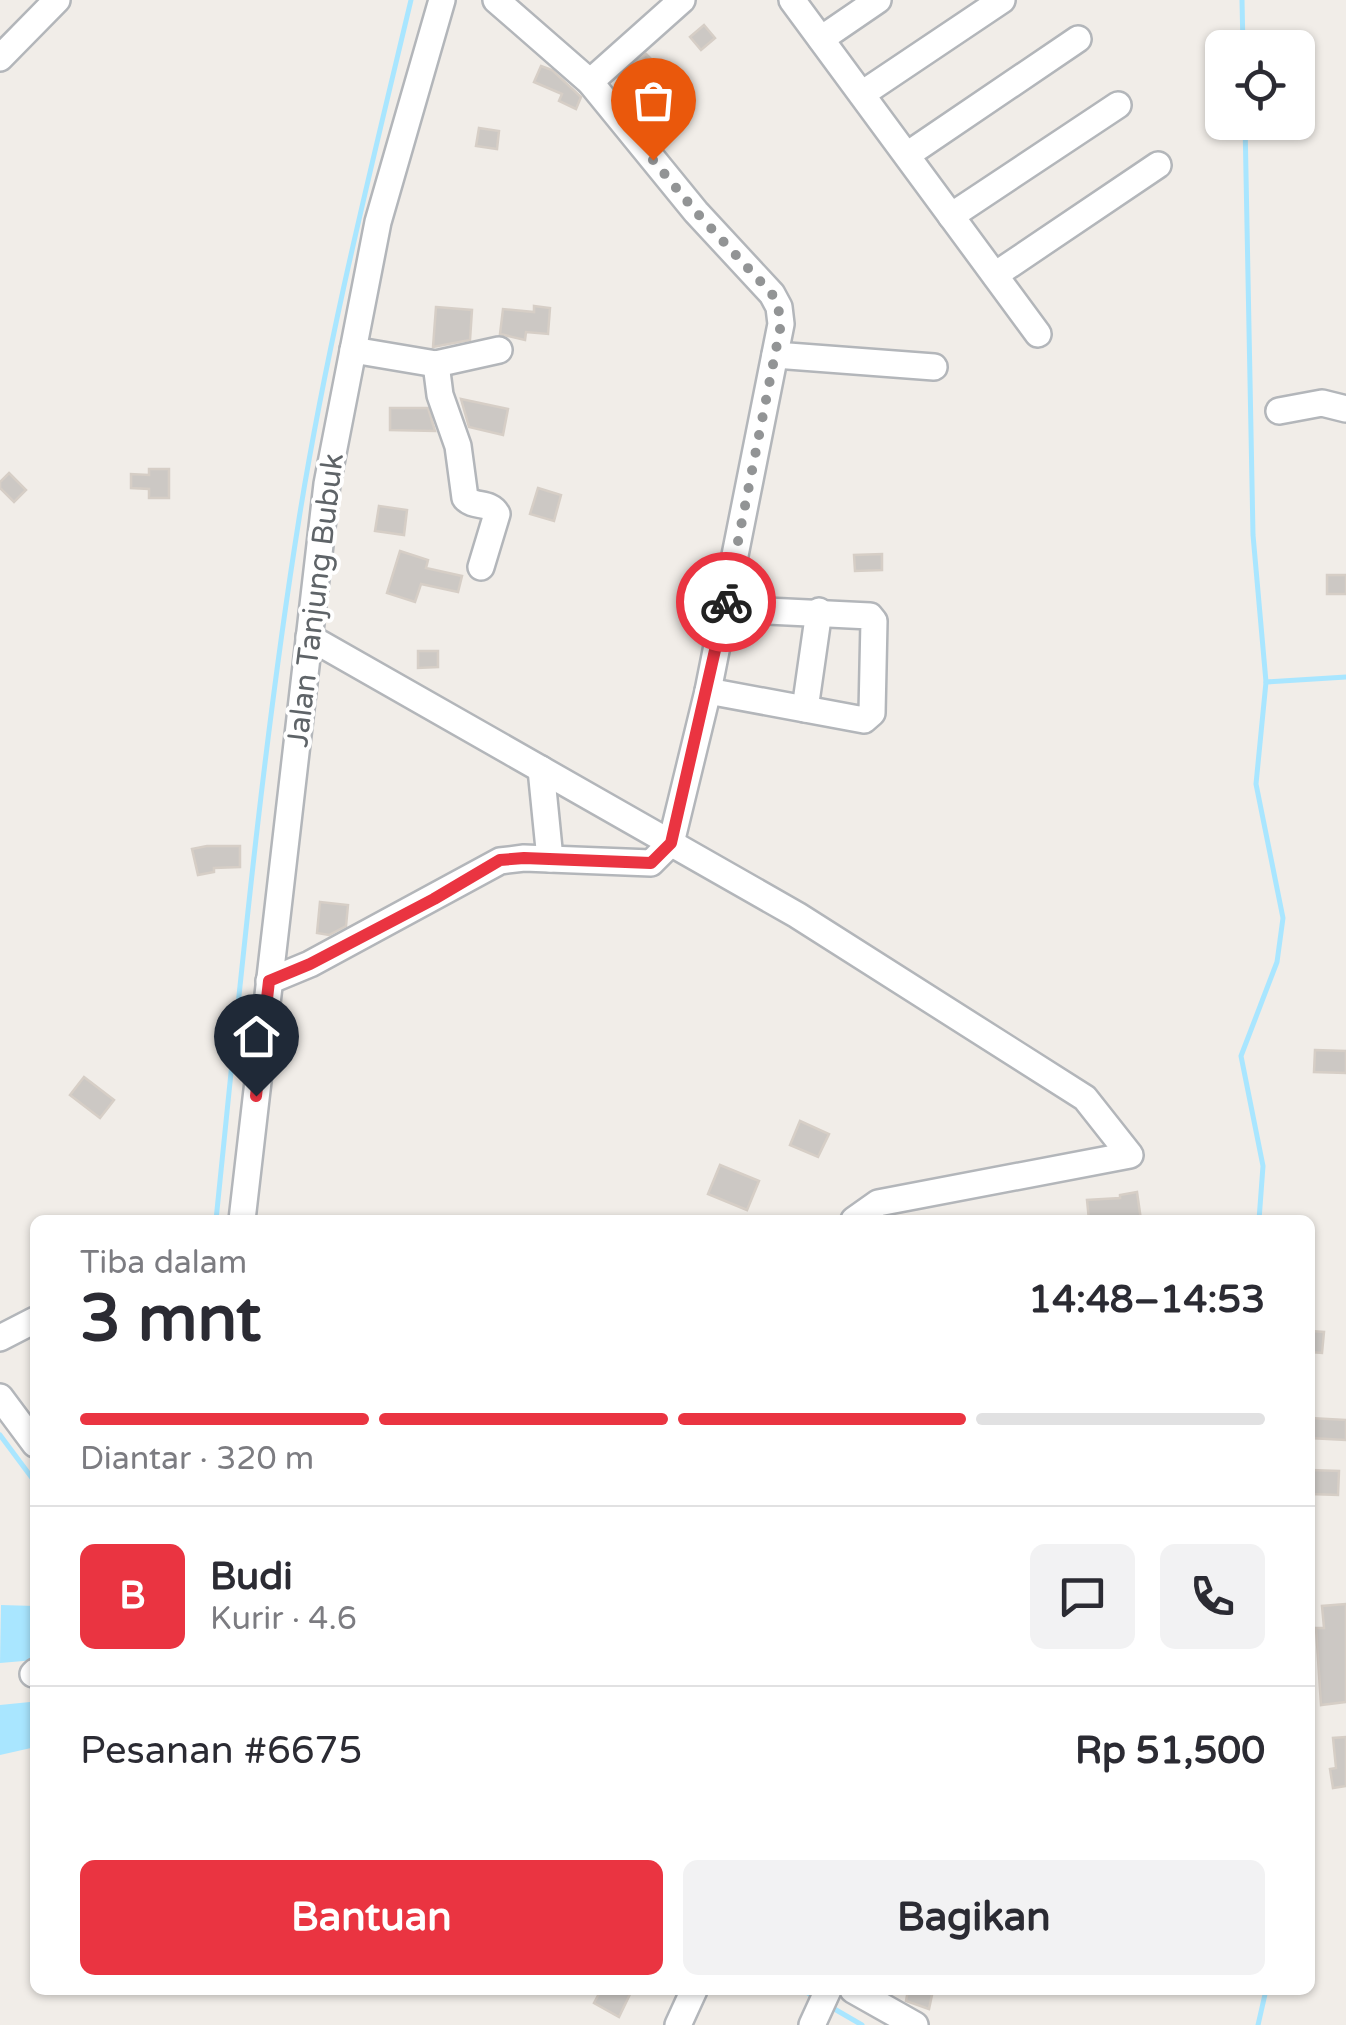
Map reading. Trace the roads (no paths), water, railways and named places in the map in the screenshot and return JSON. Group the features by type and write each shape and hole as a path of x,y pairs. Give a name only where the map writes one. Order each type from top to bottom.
{"street":[{"name":"Jalan Tanjung Bubuk","path":"235,1215 269,981 327,484 378,222 442,0"},
{"path":"269,981 326,956 500,860 651,863 671,843 708,692 781,324 778,307 772,294 696,212 590,82 496,0"},
{"path":"590,82 682,0"},
{"path":"792,0 1038,334"},
{"path":"821,38 878,0"},
{"path":"862,94 1002,0"},
{"path":"1,54 52,1"},
{"path":"906,155 1078,38"},
{"path":"951,216 1118,105"},
{"path":"995,275 1158,165"},
{"path":"353,350 436,364 499,350"},
{"path":"775,355 934,367"},
{"path":"436,364 440,395 458,446 465,498 490,506 498,518 481,567"},
{"path":"1279,411 1322,403 1346,409"},
{"path":"708,692 864,720 872,713 874,621 866,613 724,609"},
{"path":"805,709 818,612"},
{"path":"309,637 797,915 1085,1098 1130,1155 878,1203 861,1215"},
{"path":"541,770 550,859"},
{"path":"0,1338 30,1323"},
{"path":"0,1397 30,1437"},
{"path":"678,2025 692,1995"},
{"path":"813,2023 826,1995"},
{"path":"880,1997 915,2025"}],"water":[{"path":"1,1605 30,1606 30,1660 0,1663"},
{"path":"30,1702 30,1748 0,1755 0,1705"}],"waterway":[{"path":"217,1215 263,781 299,519 336,323 411,0"},
{"path":"1242,0 1243,30"},
{"path":"1245,140 1253,535 1266,682 1256,784 1283,918 1277,962 1241,1056 1263,1166 1259,1215"},
{"path":"1266,682 1346,677"},
{"path":"0,1435 30,1475"},
{"path":"811,1995 817,1999"},
{"path":"1258,2025 1265,1995"},
{"path":"831,2007 862,2025"}]}
